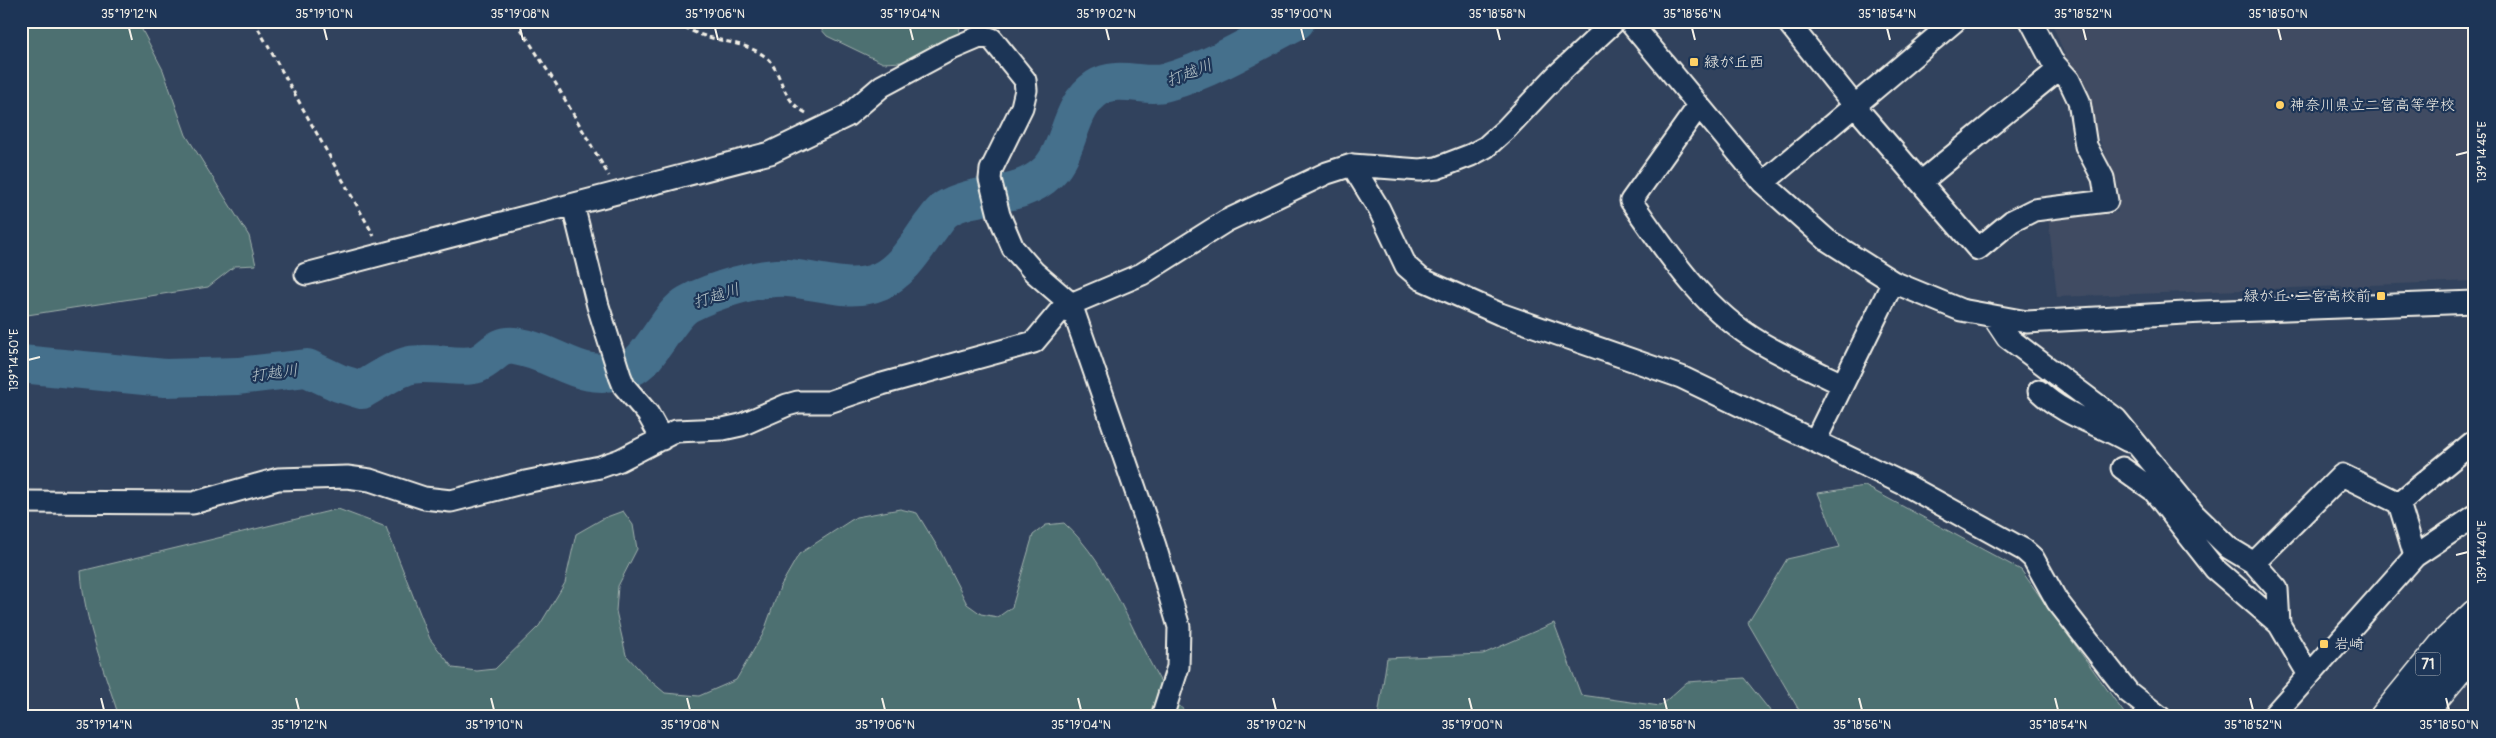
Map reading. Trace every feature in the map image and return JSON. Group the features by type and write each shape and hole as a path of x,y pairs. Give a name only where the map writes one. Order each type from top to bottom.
{"main road":[{"name":"71","path":"2384,717 2443,645 2475,614"},
{"name":"71","path":"2419,717 2475,650"}],"street":[{"path":"21,502 194,503 278,478 347,477 370,480 424,498 450,501 525,482 600,467 620,460 676,431 741,425 787,405 829,402 890,382 1034,342 1060,311 1071,304 1142,274 1226,221 1327,173 1352,165 1420,170 1437,168 1486,147 1506,129 1556,76 1615,21"},
{"path":"1629,21 1698,107 1763,183 1828,240 1893,282 1961,310 2027,322 2202,312 2475,302"},
{"path":"1763,183 1955,21"},
{"path":"1788,22 1854,105 1978,249 2012,221 2034,210 2107,201 2103,178 2086,146 2079,101 2069,80 2052,61 2031,21"},
{"path":"306,274 573,206 618,191 770,153 847,116 882,86 949,50 982,36 992,39 1025,80 1026,97 991,170 990,179 999,215 1008,239 1020,257 1071,304 1155,546 1179,627 1178,667 1162,717"},
{"path":"1921,182 2059,69"},
{"path":"1698,107 1631,201 1676,266 1717,310 1760,343 1842,384"},
{"path":"1352,165 1379,209 1406,266 1421,278 1500,314 1681,377 1914,489 2024,550 2033,558 2057,601 2128,692 2160,717"},
{"path":"573,206 598,306 620,376 624,386 648,414 662,439"},
{"path":"1815,441 1893,282"},
{"path":"1993,316 2007,337 2116,419 2194,514 2229,548 2254,563 2277,589 2278,624"},
{"path":"2039,392 2052,404 2069,414 2106,428 2141,448"},
{"path":"2399,502 2472,443"},
{"path":"2122,468 2153,490 2215,569 2278,624 2308,675"},
{"path":"2254,563 2342,475 2399,502 2415,556"},
{"path":"2272,717 2415,556 2475,516"}],"path":[{"path":"254,21 384,254"},
{"path":"516,21 556,84 618,191"},
{"path":"677,21 691,31 761,53 773,66 786,96 793,104 827,124"}],"shaded area":[{"name":"神奈川県立二宮高等学校","path":"2051,21 2475,21 2475,281 2057,297 2048,217 2118,212 2111,193 2119,188"}],"green space":[{"path":"21,21 135,21 140,26 163,70 186,135 249,236 256,265 235,266 208,287 21,316"},
{"path":"814,21 964,21 961,23 958,37 923,61 883,63 827,36"},
{"path":"1865,486 2021,570 2127,717 1803,717 1748,623 1787,559 1840,547 1818,493"},
{"path":"338,509 386,527 430,639 453,668 477,671 495,669 539,626 565,583 576,534 604,518 623,511 633,525 637,549 618,586 616,611 626,655 646,677 665,693 699,696 736,680 763,634 780,587 799,554 856,517 900,509 917,513 940,551 967,604 981,614 998,617 1012,607 1033,535 1046,525 1064,523 1096,560 1121,603 1167,692 1191,717 119,717 90,627 81,571"},
{"path":"1554,623 1581,695 1660,706 1687,682 1744,678 1775,717 1378,717 1387,658 1483,654"}],"waterway":[{"name":"打越川","path":"21,364 165,378 238,376 307,368 339,383 362,390 399,369 411,365 463,366 477,364 499,349 509,346 531,350 570,366 597,373 630,368 645,356 681,309 698,299 723,290 750,282 777,278 800,279 846,286 869,285 880,281 903,264 946,209 971,199 1025,187 1037,181 1048,172 1056,163 1080,106 1097,88 1114,82 1159,84 1183,77 1233,55 1296,21"}],"place":[{"name":"緑が丘西","path":"1694,62"},
{"name":"神奈川県立二宮高等学校","path":"2280,105"},
{"name":"緑が丘･二宮高校前","path":"2381,296"},
{"name":"岩崎","path":"2324,644"}]}
